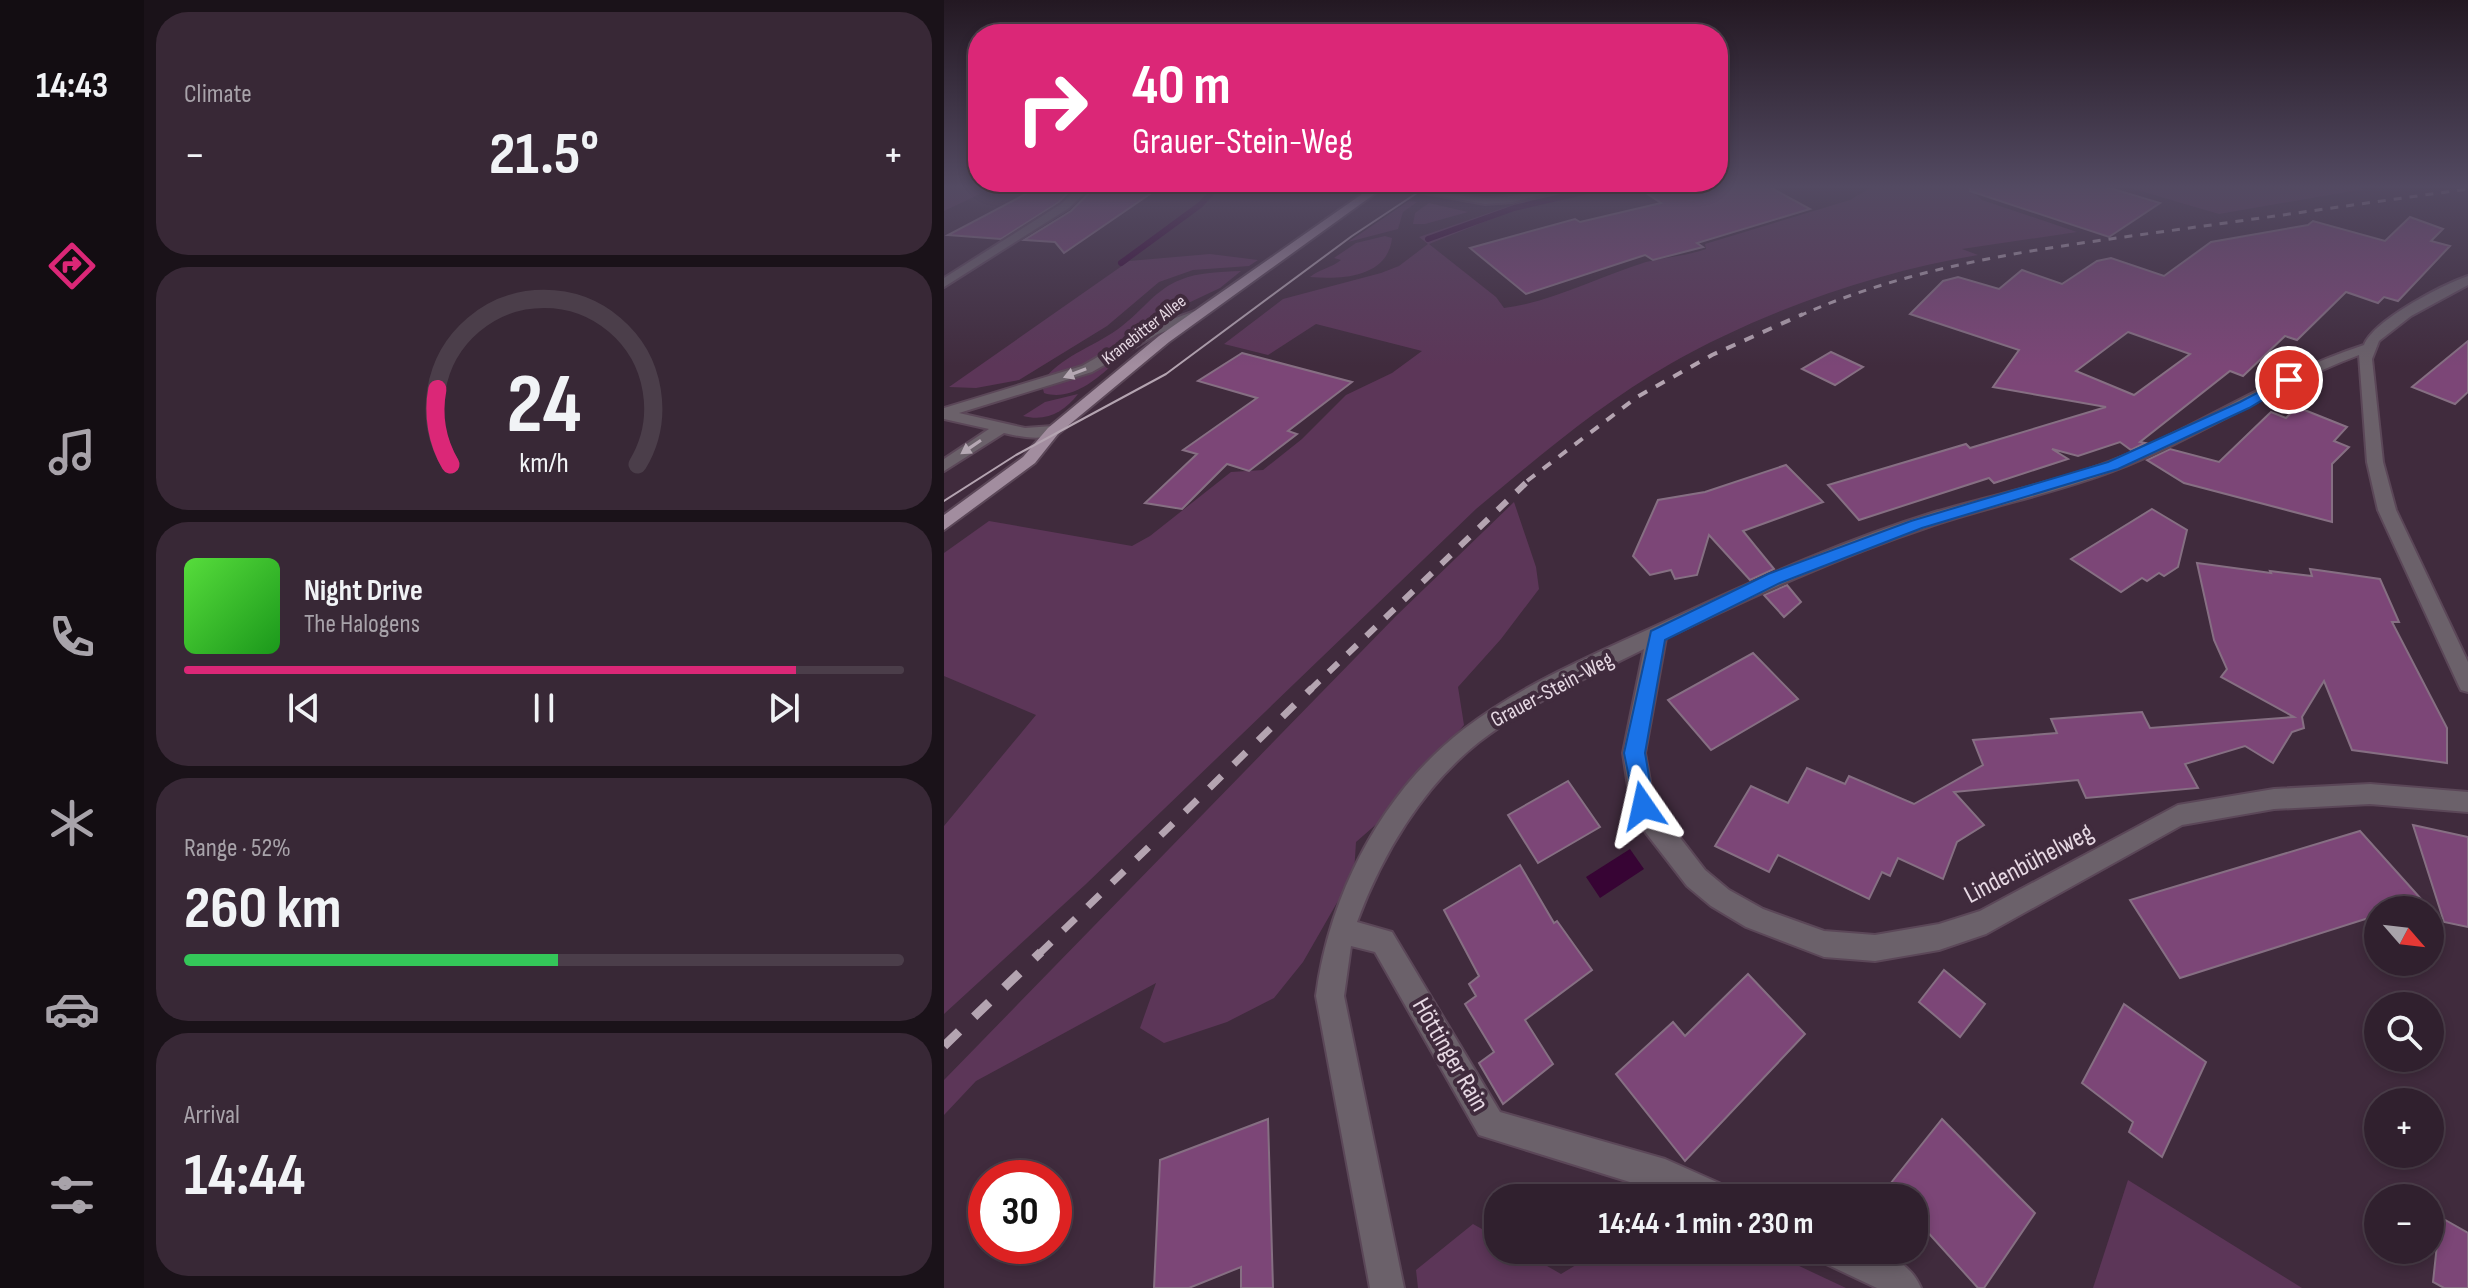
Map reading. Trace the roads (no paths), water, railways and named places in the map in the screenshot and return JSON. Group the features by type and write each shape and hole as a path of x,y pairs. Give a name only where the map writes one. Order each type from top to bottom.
{"main road":[{"name":"Kranebitter Allee","path":"944,524 1029,460 1053,431 1195,315 1295,245"}],"street":[{"path":"944,283 1004,245"},
{"path":"2468,280 2406,313 2373,339 2367,348 2365,364 2372,438 2387,510 2468,684"},
{"path":"944,414 1077,372 1124,350 1153,331 1195,315"},
{"name":"Grauer-Stein-Weg","path":"1387,1288 1330,996 1333,960 1369,864 1421,789 1454,751 1493,720 1526,700 1774,578 1916,525 2113,466 2245,405 2308,370 2367,348"},
{"path":"944,414 999,429 1025,433 1053,431"},
{"path":"944,466 999,429"},
{"name":"Lindenbühelweg","path":"1657,636 1634,753 1643,806 1676,856 1720,898 1755,918 1824,944 1875,948 1939,937 1986,922 2178,815 2274,799 2370,794 2468,802"},
{"name":"Höttinger Rain","path":"1342,931 1383,941 1490,1124 1665,1175 1685,1184"},
{"path":"1866,1264 1884,1272 1904,1288"}],"waterway":[{"path":"1121,263 1145,245"}],"tram line":[{"path":"944,501 1016,455 1166,374 1340,245"}],"railway":[{"path":"1799,316 1842,298 1931,271 2067,245"},
{"path":"1527,481 1637,397 1712,355 1803,314"},
{"path":"1310,690 1530,479"},
{"path":"1039,954 1312,688"},
{"path":"944,1046 1041,952"}]}
